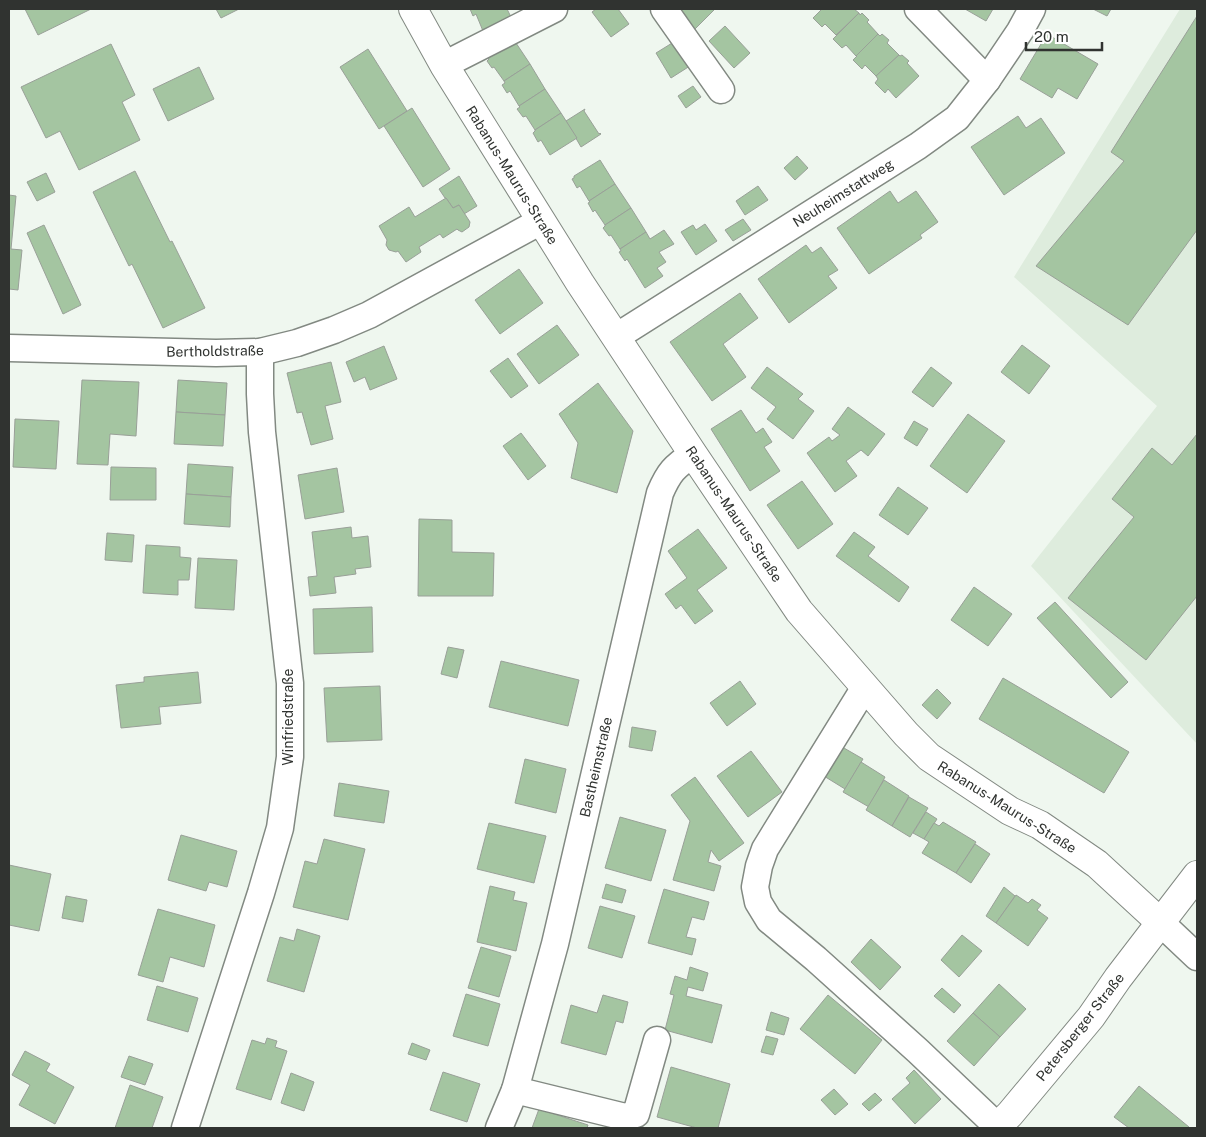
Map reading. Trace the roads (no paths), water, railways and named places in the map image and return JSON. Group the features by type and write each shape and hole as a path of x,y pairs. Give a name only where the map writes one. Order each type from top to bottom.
{"main road":[{"name":"Rabanus-Maurus-Straße","path":"412,9 444,65 541,221 692,454 799,611 906,734 929,757 1010,811 1040,825 1097,864 1161,923"},
{"name":"Petersberger Straße","path":"997,1128 1091,1017 1118,978 1197,875"}],"street":[{"path":"444,65 554,9"},
{"path":"664,9 721,90"},
{"path":"918,9 987,80"},
{"name":"Neuheimstattweg","path":"616,337 918,146 957,118 987,80 1020,31 1032,9"},
{"name":"Bertholdstraße","path":"9,348 208,353 260,352 297,343 369,315 541,221"},
{"name":"Winfriedstraße","path":"185,1128 261,893 280,828 290,757 290,682 262,432 260,352"},
{"name":"Bastheimstraße","path":"499,1128 515,1090 556,944 660,493 667,477 678,464 692,454"},
{"path":"865,687 765,849 755,887 758,902 769,920 816,959 918,1050 997,1128"},
{"path":"1161,923 1197,957"},
{"path":"515,1090 625,1117 636,1114 657,1040"}]}
